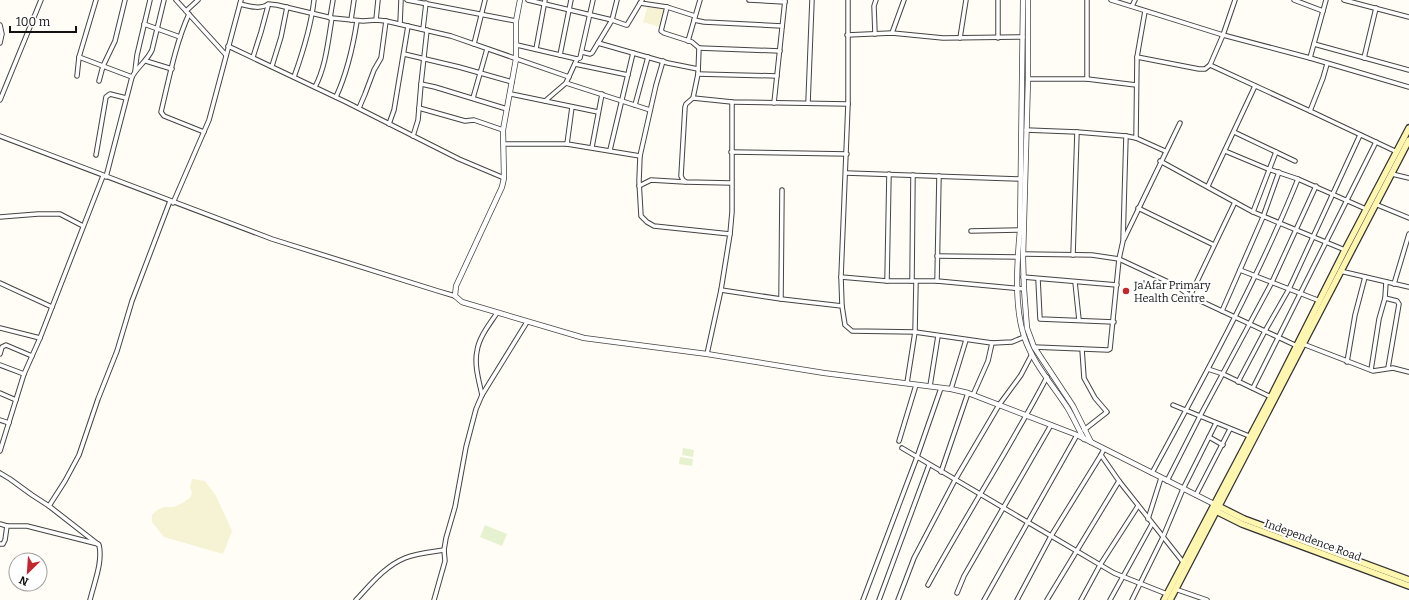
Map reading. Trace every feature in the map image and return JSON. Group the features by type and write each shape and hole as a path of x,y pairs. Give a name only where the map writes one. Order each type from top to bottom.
{"main road":[{"path":"1164,600 1183,562 1215,508 1300,345 1338,271 1345,250 1409,128"},
{"path":"1170,600 1202,537 1249,436 1300,345 1320,301 1376,204 1409,140"},
{"name":"Independence Road","path":"1215,508 1409,580"},
{"name":"Independence Road","path":"1215,508 1242,524 1409,586"}],"street":[{"path":"0,100 41,0"},
{"path":"77,76 80,57 96,0"},
{"path":"99,81 103,66 113,47 125,0"},
{"path":"0,451 24,374 40,338 82,226 104,176 134,72 150,0"},
{"path":"134,72 146,61 152,50 164,0"},
{"path":"176,0 226,55"},
{"path":"186,10 198,0"},
{"path":"294,77 306,40 314,0"},
{"path":"315,87 325,56 333,0"},
{"path":"351,20 354,0"},
{"path":"376,20 378,0"},
{"path":"400,24 401,0"},
{"path":"407,0 421,1 516,21"},
{"path":"474,44 485,0"},
{"path":"456,296 456,286 502,187 504,178 503,130 516,59 516,21 520,0"},
{"path":"528,0 545,2 569,10 590,14 627,25 641,2 667,7 704,22 782,26"},
{"path":"560,55 571,0"},
{"path":"545,101 566,83 576,61 580,58 593,0"},
{"path":"582,52 591,54 612,20 617,0"},
{"path":"688,41 700,0"},
{"path":"749,0 785,1 774,102"},
{"path":"808,103 812,0"},
{"path":"848,0 847,154 841,277 844,325 852,330 915,332 992,343 1012,342 1024,337"},
{"path":"875,34 874,6 876,0"},
{"path":"892,33 904,0"},
{"path":"960,38 966,0"},
{"path":"998,0 998,38"},
{"path":"1023,0 1020,230 1018,257 1020,323 1024,337 1032,354 1072,416 1084,439"},
{"path":"1028,0 1028,79 1023,277 1027,328 1034,347 1073,406 1091,442"},
{"path":"1086,79 1088,0"},
{"path":"1111,0 1223,35 1310,58 1409,87"},
{"path":"1132,6 1135,0"},
{"path":"1137,57 1205,69 1210,65 1223,35 1235,0"},
{"path":"1294,0 1323,11"},
{"path":"1310,58 1326,0"},
{"path":"1344,0 1409,17"},
{"path":"49,506 79,455 98,399 117,351 132,301 172,202 209,120 241,2 262,7 268,4 331,18 357,21 376,20 400,24 451,36 569,77"},
{"path":"536,49 545,2"},
{"path":"413,136 418,120 424,59 426,3"},
{"path":"252,57 261,32 268,4"},
{"path":"667,7 661,31 695,44 699,48 780,51"},
{"path":"272,66 281,37 287,8"},
{"path":"1364,58 1376,8"},
{"path":"1136,138 1137,57 1145,11"},
{"path":"189,14 180,37 161,112 162,115 204,132"},
{"path":"336,97 344,79 357,21"},
{"path":"358,108 374,70 381,58 386,21"},
{"path":"144,24 180,37"},
{"path":"0,25 2,34 0,43"},
{"path":"389,124 394,110 408,26"},
{"path":"847,35 892,33 943,38 1023,37"},
{"path":"598,43 698,69"},
{"path":"1314,44 1409,70"},
{"path":"517,45 560,55 576,61 628,75"},
{"path":"228,46 336,97 459,159 504,178"},
{"path":"686,182 681,176 685,107 686,104 693,98 698,74 699,48"},
{"path":"473,98 487,49"},
{"path":"610,150 633,53"},
{"path":"404,54 512,82"},
{"path":"80,57 132,77"},
{"path":"635,105 648,57"},
{"path":"146,61 172,69"},
{"path":"663,61 640,156 639,186 641,216 654,226 730,234"},
{"path":"1310,111 1327,64"},
{"path":"1210,65 1397,152"},
{"path":"698,74 777,76"},
{"path":"1028,79 1086,79 1136,85"},
{"path":"566,83 650,110"},
{"path":"421,84 507,109"},
{"path":"1208,186 1255,86"},
{"path":"96,155 106,98 110,94 126,98"},
{"path":"510,94 598,112"},
{"path":"592,147 602,94"},
{"path":"693,98 732,102 848,104"},
{"path":"707,354 721,290 730,234 732,102"},
{"path":"567,144 572,107"},
{"path":"419,108 465,121 474,120 503,130"},
{"path":"1021,108 1027,108"},
{"path":"1123,241 1160,161 1180,123"},
{"path":"1026,130 1126,136 1136,138 1165,151"},
{"path":"1073,256 1077,132"},
{"path":"1234,132 1295,161"},
{"path":"1238,382 1289,289 1360,135"},
{"path":"0,136 272,239 456,296 462,302 584,338 707,354 824,373 916,384 968,393 1077,435 1196,495 1215,508"},
{"path":"1034,347 1110,349 1114,322 1119,260 1123,241 1126,136"},
{"path":"1253,388 1376,142"},
{"path":"504,144 567,144 640,156"},
{"path":"1225,151 1268,169 1316,186 1366,209"},
{"path":"731,152 847,154"},
{"path":"1253,212 1268,169 1276,152"},
{"path":"1160,161 1263,217 1345,250"},
{"path":"1222,311 1263,217 1279,172"},
{"path":"846,173 1020,179"},
{"path":"887,281 888,174"},
{"path":"1392,174 1409,178"},
{"path":"907,383 915,332 913,175"},
{"path":"937,282 939,176"},
{"path":"1152,473 1256,276 1298,179"},
{"path":"639,186 651,180 731,183"},
{"path":"1167,481 1272,282 1316,186"},
{"path":"781,299 782,190"},
{"path":"1190,296 1235,202"},
{"path":"1376,204 1409,218"},
{"path":"1138,208 1214,245"},
{"path":"0,217 60,214 82,226"},
{"path":"971,231 1020,230"},
{"path":"1394,284 1409,234"},
{"path":"1024,254 1102,256 1119,260 1177,286 1190,296 1279,338 1371,370 1376,371 1393,368 1409,372"},
{"path":"937,256 1018,257"},
{"path":"1240,270 1320,301"},
{"path":"1338,271 1409,287"},
{"path":"841,277 887,281 937,282 1024,289"},
{"path":"1023,277 1117,285"},
{"path":"1347,362 1355,315 1365,277"},
{"path":"1038,279 1040,319 1114,322"},
{"path":"1075,282 1078,320"},
{"path":"1371,370 1385,298 1386,282"},
{"path":"0,283 52,307"},
{"path":"721,290 842,306"},
{"path":"1385,298 1397,301 1399,304 1388,368"},
{"path":"482,395 477,369 477,351 484,333 497,313"},
{"path":"434,600 445,561 444,550 456,507 466,447 476,409 482,395 527,322"},
{"path":"0,328 40,338"},
{"path":"930,386 938,336"},
{"path":"951,390 966,340"},
{"path":"973,396 988,361 992,343"},
{"path":"0,354 2,347 6,345 32,356"},
{"path":"1082,349 1084,378 1095,398 1107,412 1084,430"},
{"path":"898,600 914,558 955,480 1000,405 1021,375 1032,354"},
{"path":"0,365 24,374"},
{"path":"1208,368 1224,374 1271,397"},
{"path":"928,585 979,494 1027,416 1047,377"},
{"path":"899,441 916,384"},
{"path":"863,600 917,457 941,388"},
{"path":"0,393 16,400"},
{"path":"941,472 968,393"},
{"path":"1173,405 1249,436"},
{"path":"0,420 9,423"},
{"path":"1132,600 1163,537 1183,489 1216,423"},
{"path":"956,593 964,576 1051,425"},
{"path":"1196,495 1230,429"},
{"path":"984,600 1077,435"},
{"path":"0,436 5,437"},
{"path":"1209,437 1223,445"},
{"path":"902,448 1100,565 1122,576 1167,594"},
{"path":"1017,600 1051,536 1104,449"},
{"path":"1101,455 1138,506 1183,562"},
{"path":"880,600 929,465"},
{"path":"0,473 49,506 99,545 100,560 90,600"},
{"path":"1148,519 1161,478"},
{"path":"1047,600 1119,481"},
{"path":"1081,600 1100,565 1138,506"},
{"path":"0,524 7,526 27,526 99,545"},
{"path":"1110,600 1152,524"},
{"path":"0,544 3,544 5,540 7,526"},
{"path":"356,600 370,584 393,564 405,558 444,550"},
{"path":"1175,589 1207,600"}],"shaded area":[{"path":"648,5 666,9 660,27 643,22"},
{"path":"192,479 205,481 216,496 232,531 223,554 164,537 152,522 152,515 157,510 164,507 174,507 190,498 192,493 190,487"}],"green space":[{"path":"683,448 694,450 693,457 682,455"},
{"path":"680,457 693,459 692,466 679,464"},
{"path":"485,525 507,534 502,546 480,537"}],"place":[{"name":"Ja'Afar Primary Health Centre","path":"1126,291"}]}
